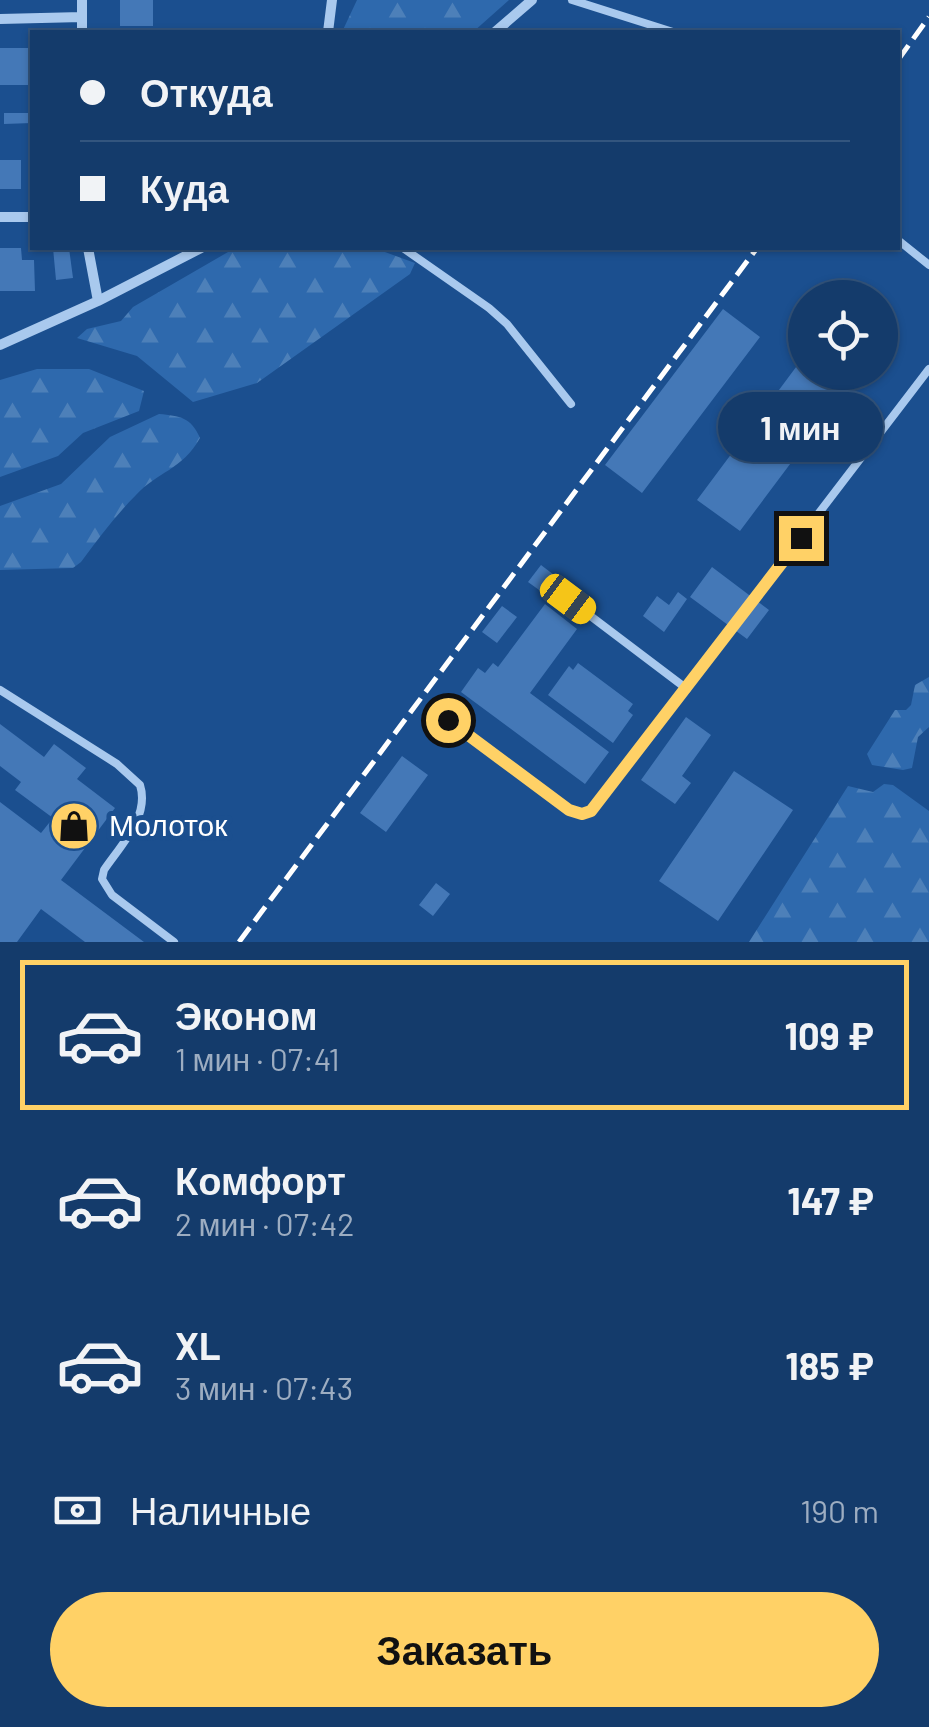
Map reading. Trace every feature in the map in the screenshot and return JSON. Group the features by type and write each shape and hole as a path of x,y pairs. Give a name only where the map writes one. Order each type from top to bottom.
{"street":[{"path":"82,0 82,30"},
{"path":"328,30 332,0"},
{"path":"496,30 532,0"},
{"path":"0,19 82,17"},
{"path":"0,218 30,218"},
{"path":"88,250 98,301"},
{"path":"0,344 98,301 197,250"}],"lane":[{"path":"572,0 667,30"},
{"path":"900,242 929,265"},
{"path":"406,250 507,324 571,404"},
{"path":"448,720 569,810 582,814 600,803 929,369"},
{"path":"568,599 687,689"},
{"path":"0,690 116,764 140,785 143,807 102,879 112,895 174,942"}],"green space":[{"path":"357,0 509,0 475,30 343,30"},
{"path":"232,250 379,250 415,263 410,274 257,383 193,402 137,356 77,338 87,329 121,321 133,307"},
{"path":"37,369 89,369 144,391 139,411 83,433 58,456 0,477 0,380"},
{"path":"159,414 184,419 200,438 177,464 144,487 81,562 73,568 0,570 0,506 61,484 110,437"},
{"path":"929,677 929,727 918,737 912,768 872,765 867,754 895,710 906,710 911,705 915,685"},
{"path":"884,784 893,785 929,811 929,942 749,942 848,786 873,792"}],"building":[{"path":"120,0 153,0 153,26 120,26"},
{"path":"0,48 29,48 30,85 0,85"},
{"path":"4,113 30,113 30,123 4,124"},
{"path":"0,160 21,160 21,189 0,189"},
{"path":"0,248 21,248 22,260 34,260 35,291 0,291"},
{"path":"53,250 69,250 73,278 56,280"},
{"path":"723,309 760,337 642,493 605,465"},
{"path":"788,378 788,390 846,390 740,531 697,500"},
{"path":"541,565 558,578 546,595 528,582"},
{"path":"712,567 769,610 747,639 690,597"},
{"path":"678,592 687,599 664,632 643,616 657,596 669,605"},
{"path":"545,604 577,629 530,693 609,752 585,784 461,692 478,668 485,673 493,663 498,667"},
{"path":"502,606 517,617 497,643 482,632"},
{"path":"578,663 633,704 628,711 633,715 613,743 548,695 569,666 573,670"},
{"path":"686,717 711,735 682,776 691,783 675,804 641,780"},
{"name":"Молоток","path":"0,724 44,757 54,744 86,768 77,779 115,808 61,880 144,942 85,942 41,909 17,942 0,942 0,802 41,833 53,818 15,790 21,782 0,766"},
{"path":"402,756 428,775 386,832 360,813"},
{"path":"734,771 793,810 718,921 659,881"},
{"path":"436,883 450,894 433,916 419,905"}],"railway":[{"path":"900,57 929,17"},
{"path":"239,942 756,250"}],"place":[{"name":"Молоток","path":"74,826"}],"route":[{"path":"448,720 569,810 582,814 591,811 801,538"}]}
